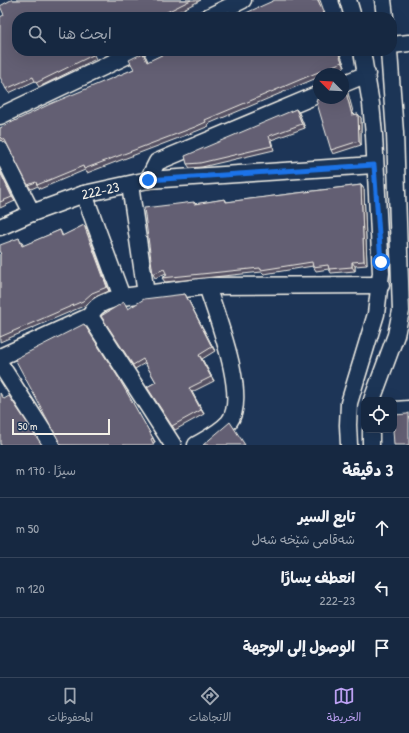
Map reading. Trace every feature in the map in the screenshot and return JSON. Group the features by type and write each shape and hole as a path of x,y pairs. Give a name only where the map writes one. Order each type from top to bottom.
{"street":[{"path":"219,12 244,0"},
{"path":"348,0 352,12"},
{"path":"383,0 384,12"},
{"path":"397,44 409,43"},
{"path":"0,116 126,56"},
{"path":"349,445 349,403 376,314 381,285 381,262 374,165 374,135 367,74 363,56"},
{"path":"373,397 405,311 402,132 390,56"},
{"path":"349,82 367,74"},
{"path":"148,180 157,162 313,97"},
{"path":"0,149 32,213"},
{"name":"222-23","path":"0,227 32,213 84,194 148,180 374,165"},
{"path":"130,185 146,294"},
{"path":"84,194 122,297"},
{"path":"0,356 90,316 100,303 122,297 207,286 381,285"},
{"path":"196,445 218,432 230,421 235,407 234,386 230,360 207,286"},
{"path":"90,316 173,445"},
{"path":"0,364 52,445"},
{"path":"397,410 409,409"},
{"path":"371,433 372,445"}],"building":[{"path":"11,0 191,0 167,12 12,12 12,56 91,56 36,83 33,77 6,89 0,77 0,17 4,15 0,6"},
{"path":"275,0 318,0 323,12 248,12"},
{"path":"137,56 144,56 147,62 160,56 340,56 342,62 328,68 313,68 313,74 205,120 206,122 195,127 84,169 83,166 37,185 36,182 28,185 5,140 0,137 0,128 50,104 134,69 129,60"},
{"path":"317,104 349,104 352,115 358,114 359,141 331,150"},
{"path":"296,109 302,124 269,136 272,146 200,163 187,164 185,156"},
{"path":"0,172 12,197 0,202"},
{"path":"361,185 364,261 352,262 352,267 329,269 328,265 313,267 312,262 261,270 260,268 162,278 167,275 164,269 153,274 144,208 194,202 194,204 225,199 226,202"},
{"path":"84,225 107,287 92,293 83,301 0,337 0,245 19,238 22,246 60,230 62,236"},
{"path":"185,294 212,347 199,355 211,377 189,388 201,410 172,426 147,387 156,382 143,359 133,365 101,316 124,302 128,309 144,299"},
{"path":"84,324 118,377 153,438 151,439 154,445 61,445 15,359"},
{"path":"0,393 4,399 9,396 42,445 0,445"},
{"path":"409,413 409,445 394,445 393,433 397,433 397,415"},
{"path":"230,422 245,445 203,445"}],"route":[{"path":"148,180 374,165 381,262"}]}
